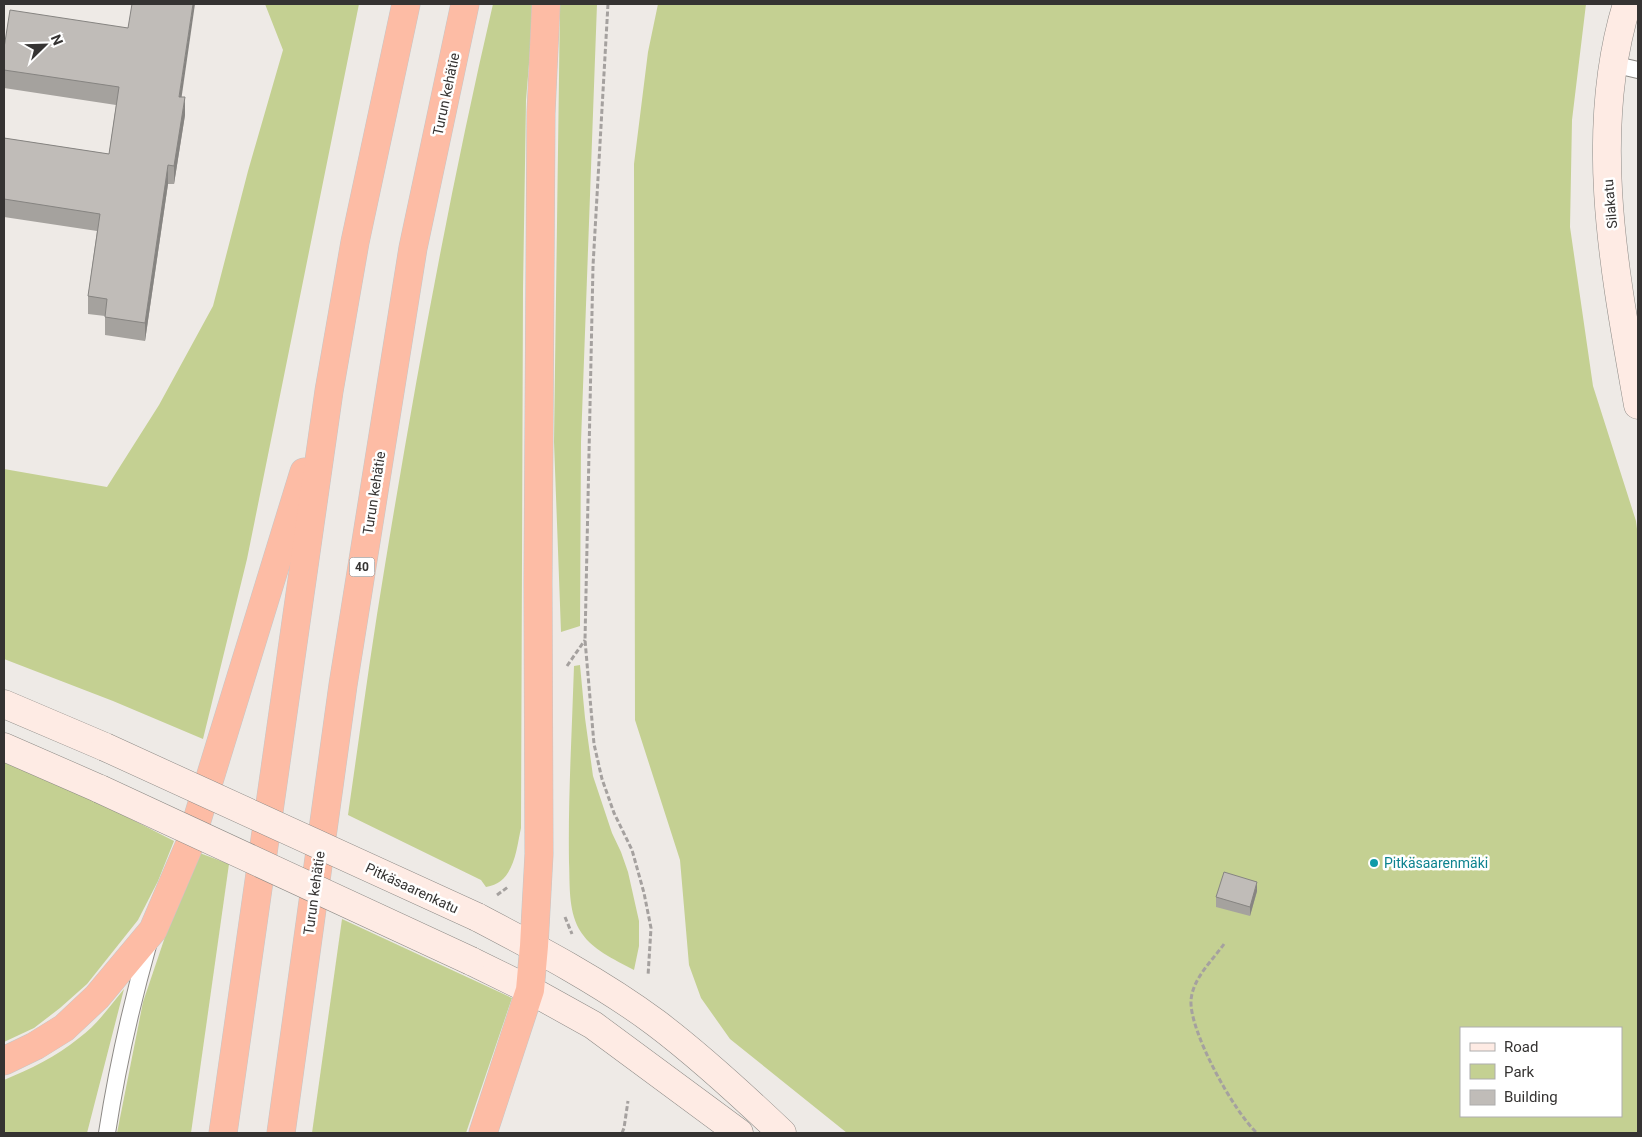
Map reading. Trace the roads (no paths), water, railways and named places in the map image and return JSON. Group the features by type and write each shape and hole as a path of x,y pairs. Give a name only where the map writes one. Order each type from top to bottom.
{"highway":[{"path":"223,1133 329,391 355,242 406,4"},
{"name":"Turun kehätie","path":"280,1133 343,685 412,257 465,4"},
{"path":"483,1133 530,990 534,946 539,854 538,583 541,123 546,4"},
{"path":"4,1061 64,1028 97,997 153,930 188,846 329,391"}],"street":[{"name":"Silakatu","path":"1627,4 1612,64 1608,100 1607,158 1609,200 1622,313 1638,405"},
{"name":"Pitkäsaarenkatu","path":"4,704 105,747 477,917 534,946 612,993 656,1023 697,1056 782,1133"},
{"path":"4,747 100,789 530,990 593,1024 739,1133"}],"lane":[{"path":"1612,64 1638,70"},
{"path":"107,1133 116,1076 130,1010 153,930"}],"place":[{"name":"Pitkäsaarenmäki","path":"1374,863"}]}
